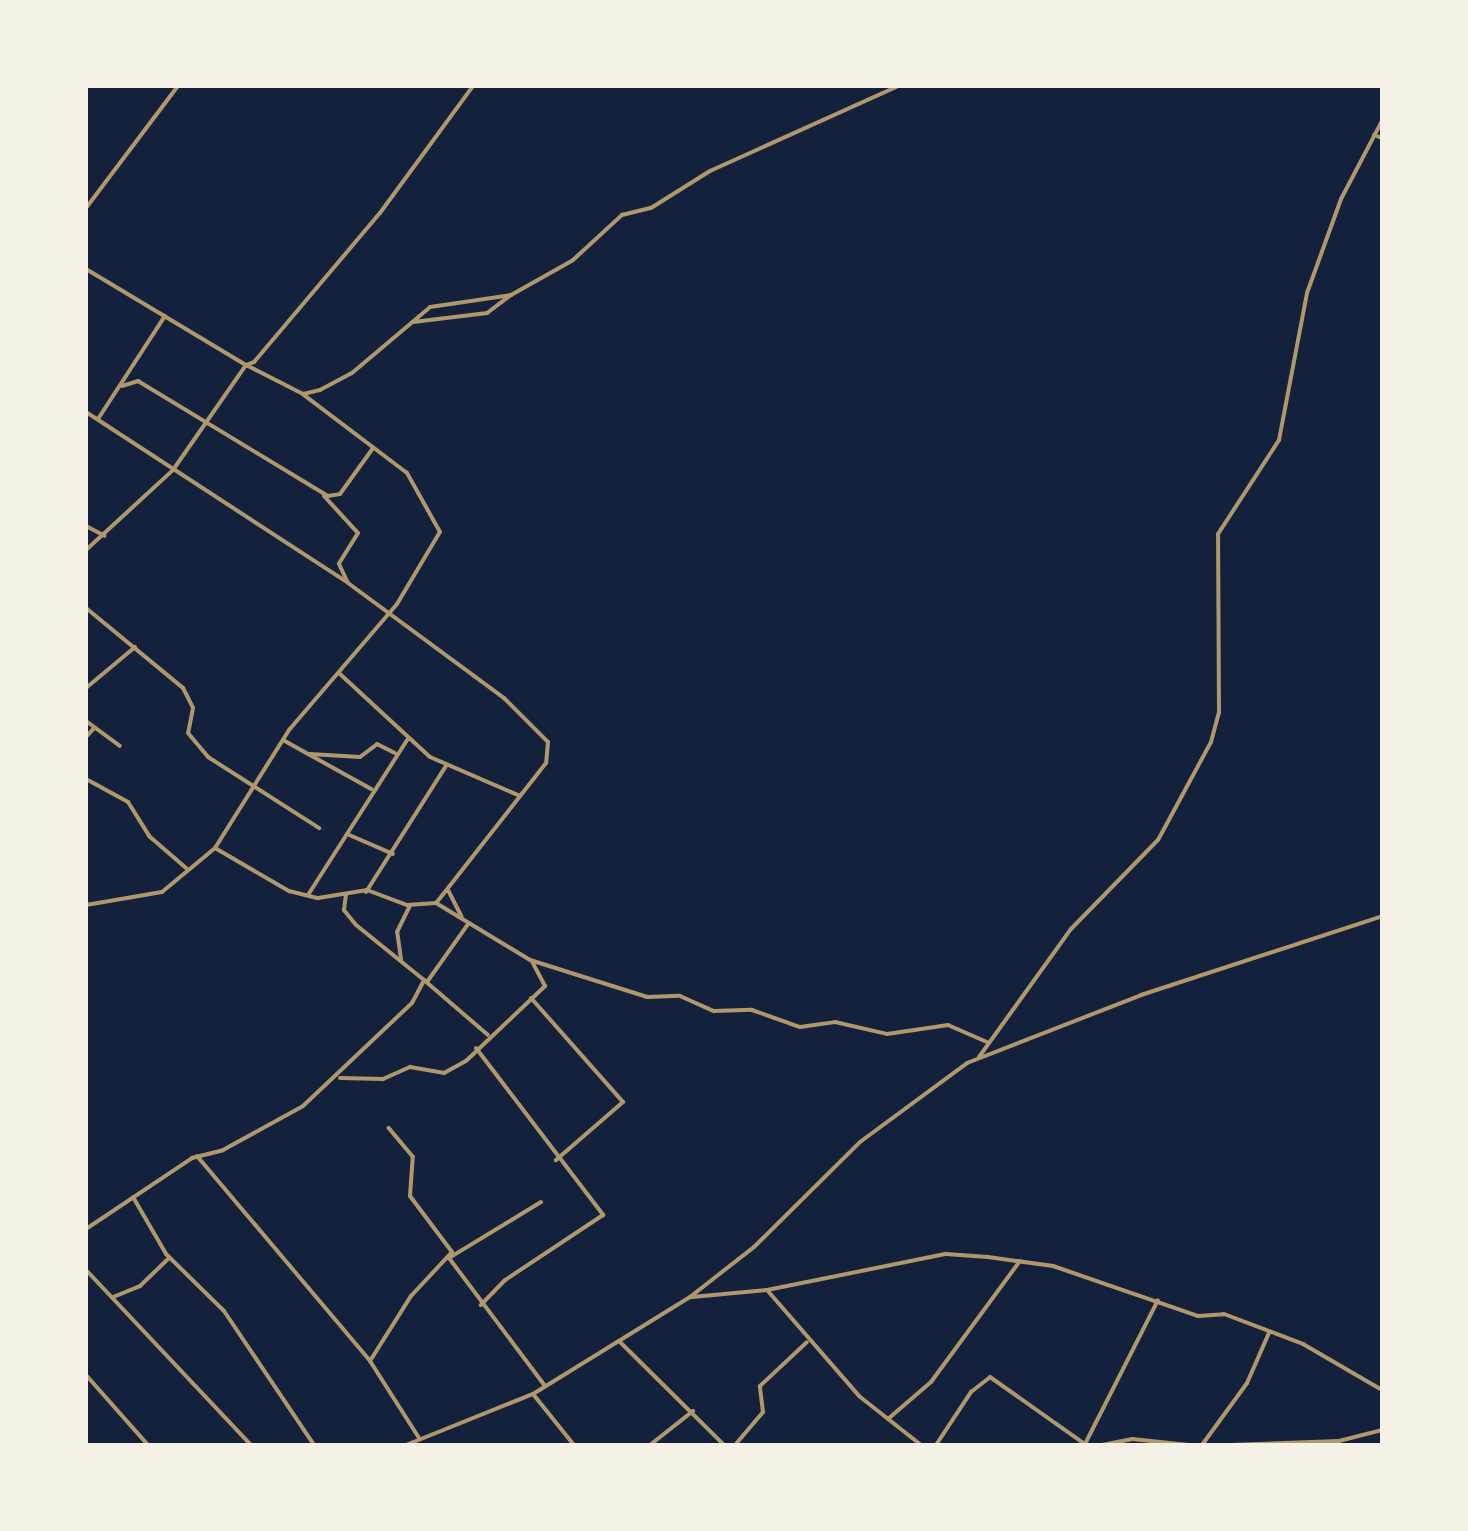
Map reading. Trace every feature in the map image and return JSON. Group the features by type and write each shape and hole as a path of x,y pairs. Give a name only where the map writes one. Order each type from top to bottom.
{"street":[{"path":"86,208 178,86"},
{"path":"86,550 106,536 173,470 246,365 270,347 380,213 473,86"},
{"path":"410,322 487,313 511,295 573,260 622,215 651,208 710,171 898,86"},
{"path":"978,1059 988,1042 1034,989 1071,929 1158,840 1211,742 1219,713 1218,534 1279,440 1307,293 1341,199 1382,121"},
{"path":"1374,135 1382,138"},
{"path":"86,269 246,365 303,394 417,484 440,528 386,616 283,740 215,848 162,892 86,905"},
{"path":"303,394 352,373 410,322 448,300 511,295"},
{"path":"98,419 165,316"},
{"path":"122,386 138,381 207,420 323,494 358,533 339,564 348,583"},
{"path":"86,412 348,583 386,616 504,698 548,742 546,763 436,903"},
{"path":"323,494 340,494 373,448"},
{"path":"86,526 106,536"},
{"path":"86,608 135,647 191,699 190,737 251,789 319,828"},
{"path":"86,688 135,647"},
{"path":"340,674 407,740 446,766 520,796"},
{"path":"86,721 120,746"},
{"path":"86,737 94,728"},
{"path":"283,740 371,789"},
{"path":"308,895 371,789 407,740"},
{"path":"308,754 360,757 377,744 395,753"},
{"path":"366,892 393,854 446,766"},
{"path":"86,779 128,802 149,836 187,869"},
{"path":"347,834 393,854"},
{"path":"215,848 267,884 308,895 366,892 410,905 436,903 530,960 714,1011 752,1010 800,1027 835,1022 887,1034 948,1025 988,1042"},
{"path":"448,890 466,922"},
{"path":"346,894 344,910 356,925 488,1035"},
{"path":"402,961 397,932 410,905"},
{"path":"406,1445 533,1394 690,1297 754,1247 860,1142 978,1059 1382,916"},
{"path":"86,1229 197,1156 284,1117 340,1078 404,1012 466,922"},
{"path":"340,1078 383,1079 410,1067 444,1073 476,1048 546,981 530,960"},
{"path":"531,998 623,1100 556,1160"},
{"path":"476,1048 556,1160 603,1216 505,1280 481,1305"},
{"path":"389,1128 413,1157 410,1196 450,1246 447,1260"},
{"path":"197,1156 370,1361 419,1439"},
{"path":"133,1197 169,1258 224,1311 314,1445"},
{"path":"370,1361 409,1298 447,1260 541,1202"},
{"path":"690,1297 767,1290 946,1254 1020,1261 1269,1333 1382,1390"},
{"path":"113,1297 140,1286 169,1258"},
{"path":"447,1260 545,1386"},
{"path":"888,1419 931,1382 1020,1261"},
{"path":"86,1270 251,1445"},
{"path":"767,1290 807,1342 888,1419 921,1445"},
{"path":"936,1445 971,1392 990,1377 1086,1444 1158,1300"},
{"path":"1202,1445 1247,1383 1269,1333"},
{"path":"619,1341 724,1445"},
{"path":"735,1445 763,1412 760,1386 807,1342"},
{"path":"86,1375 148,1445"},
{"path":"533,1394 574,1445"},
{"path":"650,1445 693,1411"},
{"path":"1231,1445 1339,1441 1382,1430"},
{"path":"1102,1445 1140,1439 1189,1445"}]}
